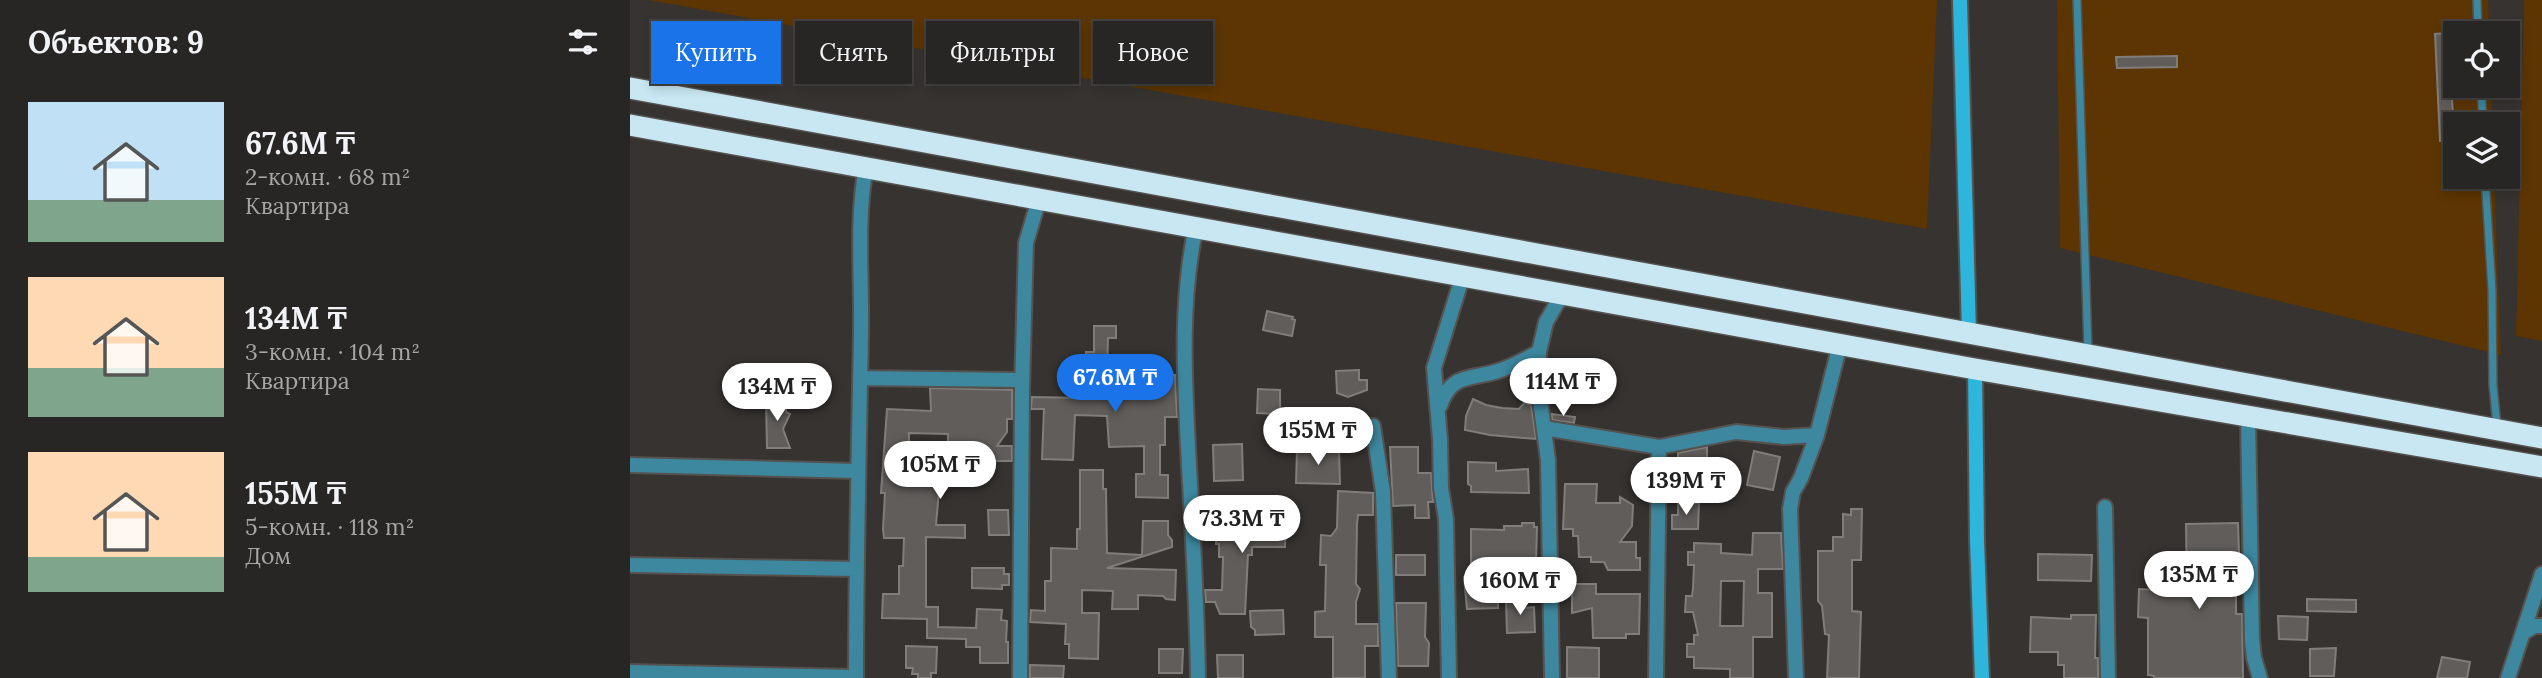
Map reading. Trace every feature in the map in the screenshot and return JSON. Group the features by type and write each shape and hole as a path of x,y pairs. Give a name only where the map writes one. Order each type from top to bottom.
{"highway":[{"path":"630,88 2542,438"},
{"path":"630,125 1975,369 2542,467"}],"street":[{"path":"1960,0 1969,333"},
{"path":"630,672 856,677 855,569 861,193 866,167"},
{"path":"1020,678 1022,380 1027,243 1039,199"},
{"path":"1195,227 1189,258 1186,413 1198,678"},
{"path":"1450,678 1446,519 1441,488 1434,368 1463,275"},
{"path":"1552,678 1550,513 1538,385 1539,352 1546,322 1563,293"},
{"path":"1796,678 1790,509 1793,492 1817,435 1840,344"},
{"path":"1438,411 1447,388 1457,381 1510,367 1539,352"},
{"path":"1975,369 1982,678"},
{"path":"860,378 1022,380"},
{"path":"2248,416 2252,640 2260,678"},
{"path":"1373,426 1383,492 1389,678"},
{"path":"1544,428 1659,447 1736,432 1784,437 1817,435"},
{"path":"1656,678 1659,447"},
{"path":"630,466 857,471"},
{"path":"2105,507 2108,678"},
{"path":"630,565 855,569"},
{"path":"2508,678 2542,574"},
{"path":"2523,633 2534,626 2542,625"}],"lane":[{"path":"2077,0 2089,355"},
{"path":"2477,0 2478,21"},
{"path":"2486,189 2497,430"}],"shaded area":[{"path":"648,0 1937,0 1927,229 1117,84 1213,84 1213,21 1093,21 1093,80 1079,77 1079,21 926,21 926,50 912,47 912,21 795,21 795,26 781,24 781,21 765,21"},
{"path":"2057,0 2488,0 2489,21 2443,21 2443,98 2491,98 2492,112 2443,112 2443,189 2494,189 2501,355 2060,248"},
{"path":"2524,0 2542,0 2542,341 2516,336"}],"building":[{"path":"2443,33 2443,98 2452,98 2453,112 2443,112 2443,141 2440,141 2435,34"},
{"path":"2177,56 2177,67 2117,68 2116,57"},
{"path":"1267,311 1293,317 1295,320 1292,336 1263,330"},
{"path":"1094,326 1116,326 1116,338 1108,338 1107,375 1175,375 1177,417 1165,417 1165,445 1160,445 1160,475 1168,475 1168,498 1136,497 1136,474 1144,474 1144,446 1109,447 1107,416 1075,415 1073,460 1042,459 1044,409 1031,409 1032,397 1085,398 1086,352 1094,352"},
{"path":"1359,370 1359,380 1367,380 1367,390 1348,397 1337,393 1336,371"},
{"path":"930,388 1012,390 1012,419 1007,419 1007,432 997,446 1012,446 1012,461 989,461 989,466 948,466 948,434 909,433 909,459 917,460 917,478 940,479 936,525 965,525 965,538 926,537 926,607 938,607 938,627 976,628 977,609 1002,610 1001,620 1007,621 1008,663 980,663 980,647 966,647 966,639 927,638 927,619 882,618 883,594 899,594 899,566 903,566 904,538 884,538 885,493 881,493 887,409 931,411"},
{"path":"1258,389 1280,390 1280,414 1257,413"},
{"path":"766,399 786,399 786,412 790,414 783,429 790,448 767,448"},
{"path":"1473,399 1502,408 1519,409 1524,403 1531,404 1536,439 1465,430 1466,416"},
{"path":"1552,414 1575,417 1574,423 1552,420"},
{"path":"1242,444 1243,480 1214,481 1213,445"},
{"path":"1390,447 1418,447 1418,473 1431,473 1433,502 1428,502 1429,518 1415,518 1415,505 1393,506"},
{"path":"1707,447 1707,474 1678,474 1678,453"},
{"path":"1297,449 1339,450 1340,484 1296,483"},
{"path":"1754,451 1780,457 1773,490 1747,485"},
{"path":"1468,462 1496,463 1496,471 1528,469 1529,493 1471,492 1471,486 1468,484"},
{"path":"1080,470 1103,470 1107,553 1142,555 1143,521 1168,521 1168,535 1172,540 1172,547 1107,568 1176,570 1175,600 1163,596 1138,595 1138,609 1112,609 1113,591 1082,590 1082,613 1099,613 1098,659 1069,658 1069,644 1065,644 1066,624 1030,622 1031,610 1045,611 1045,581 1051,581 1051,548 1077,549 1077,529 1080,529"},
{"path":"1565,484 1597,484 1596,503 1620,503 1620,497 1633,505 1632,526 1620,542 1636,542 1636,558 1640,558 1640,570 1608,570 1604,562 1591,562 1591,557 1579,557 1578,536 1573,536 1573,529 1563,529"},
{"path":"1338,491 1373,493 1373,515 1358,515 1357,524 1356,584 1360,589 1356,602 1356,624 1378,624 1378,646 1365,646 1365,678 1333,678 1333,637 1315,637 1315,612 1325,611 1326,565 1320,565 1321,535 1331,536 1337,528"},
{"path":"1678,503 1699,503 1698,529 1672,529 1672,515 1678,515"},
{"path":"1851,509 1862,509 1861,560 1852,560 1852,611 1861,612 1859,678 1827,678 1829,635 1825,634 1822,606 1818,601 1818,551 1833,551 1833,537 1843,537 1843,514 1851,515"},
{"path":"988,510 1008,510 1009,535 989,535"},
{"path":"1216,515 1286,517 1285,547 1252,547 1252,555 1248,555 1245,614 1220,614 1215,602 1206,602 1205,590 1222,590 1223,557 1219,557 1219,544 1216,544"},
{"path":"1522,523 1534,523 1534,527 1537,527 1536,562 1498,562 1498,608 1467,609 1464,577 1471,577 1471,529 1504,530 1504,526 1522,526"},
{"path":"2238,523 2240,583 2236,583 2236,614 2242,614 2243,678 2154,678 2148,675 2148,618 2138,617 2139,589 2183,591 2183,586 2187,586 2186,524"},
{"path":"1753,533 1781,533 1783,569 1758,569 1758,593 1772,593 1772,637 1753,637 1753,678 1730,678 1730,669 1694,668 1694,657 1687,657 1687,644 1694,644 1694,635 1698,635 1693,612 1685,612 1686,596 1692,596 1693,588 1694,565 1688,565 1688,552 1694,552 1694,543 1721,544 1721,553 1752,555","holes":["1721,581 1744,581 1743,626 1720,626"]},
{"path":"2038,554 2092,555 2091,581 2038,580"},
{"path":"1396,555 1425,555 1425,575 1396,575"},
{"path":"972,568 1004,568 1004,574 1009,574 1009,585 1002,585 1002,589 972,588"},
{"path":"1572,584 1596,584 1596,594 1640,594 1639,634 1626,634 1626,638 1593,638 1592,608 1572,613"},
{"path":"2307,599 2356,600 2356,612 2307,611"},
{"path":"1525,600 1525,608 1534,607 1535,632 1507,633 1506,601"},
{"path":"1396,603 1426,603 1428,666 1398,666"},
{"path":"1283,610 1284,634 1255,635 1255,630 1251,627 1250,611"},
{"path":"2071,615 2096,615 2095,658 2098,658 2098,678 2064,678 2064,665 2058,665 2058,652 2030,652 2031,617 2071,619"},
{"path":"2278,616 2308,617 2307,640 2279,639"},
{"path":"906,646 937,647 936,673 931,673 931,678 918,678 918,674 912,674 913,668 906,668"},
{"path":"1567,647 1599,648 1599,678 1567,678"},
{"path":"2336,648 2334,676 2310,676 2310,649"},
{"path":"1159,649 1183,649 1182,673 1159,673"},
{"path":"1217,655 1243,655 1243,678 1218,678"},
{"path":"2442,657 2470,662 2467,678 2437,678"},
{"path":"1030,665 1064,666 1063,678 1030,678"}]}
